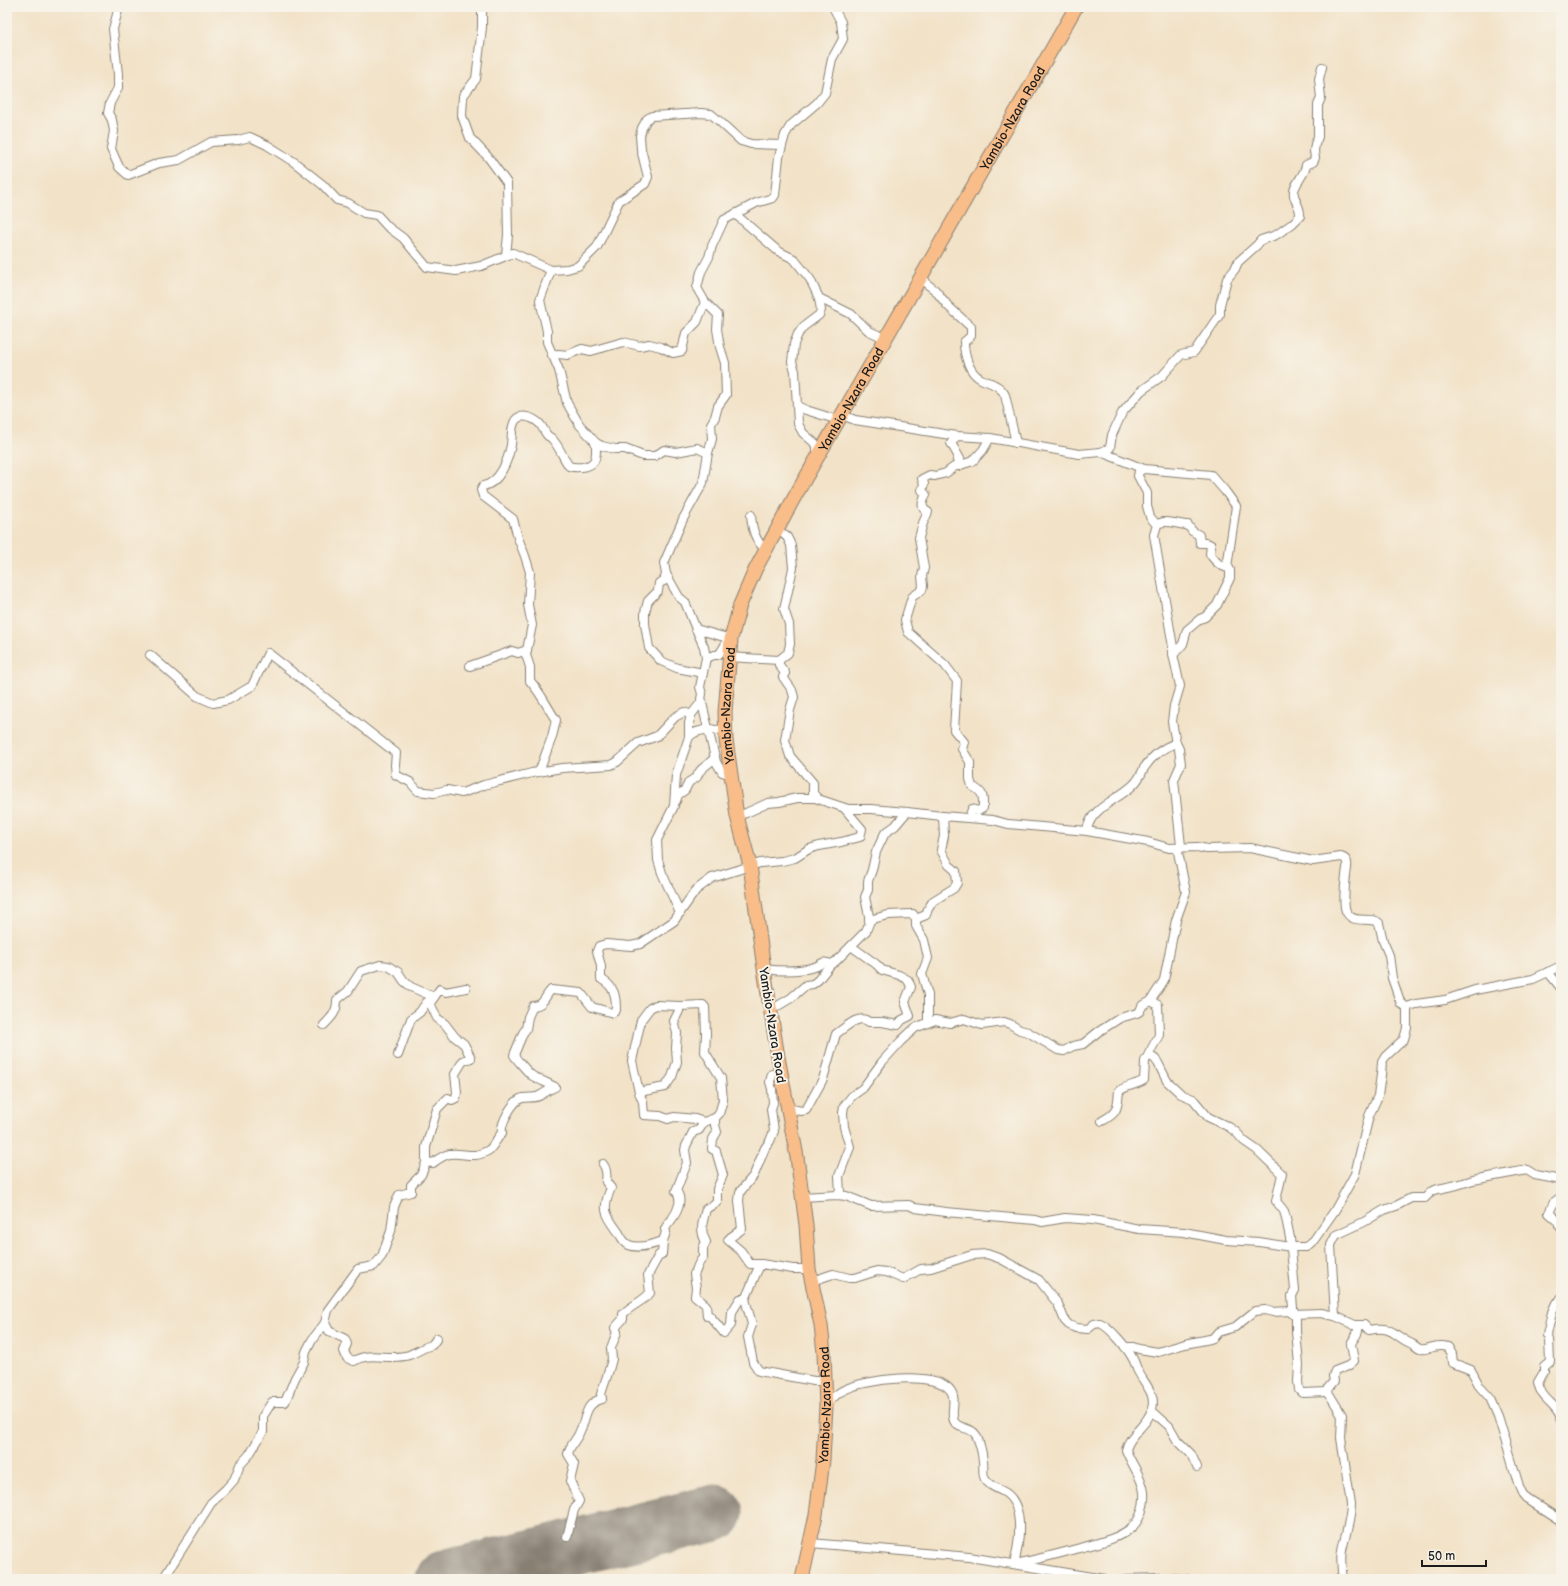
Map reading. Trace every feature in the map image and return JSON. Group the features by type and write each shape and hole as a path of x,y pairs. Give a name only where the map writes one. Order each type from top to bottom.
{"main road":[{"name":"Yambio-Nzara Road","path":"802,1579 811,1543 824,1454 826,1406 821,1325 811,1275 797,1157 781,1074 764,969 750,865 737,816 727,747 725,712 729,638 740,605 777,529 1076,7"}],"street":[{"path":"119,7 113,29 118,88 110,103 108,113 112,120 114,131 111,149 120,167 128,175 159,163 179,160 211,142 238,140 250,137 267,145 294,162 322,185 337,200 348,203 364,213 377,216 388,227 403,238 427,267 456,271 481,266 513,252 551,270 567,269 578,266 597,247 619,201 645,184 648,177 641,149 640,136 647,119 652,116 701,113 711,114 741,141 751,144 781,145"},
{"path":"482,7 482,27 476,79 463,96 462,116 470,138 488,157 506,183 508,235 506,255"},
{"path":"731,775 722,772 716,762 702,701 700,687 706,658 704,647 685,602 679,597 666,574 664,563 683,519 703,483 712,439 711,424 718,406 726,395 725,363 720,347 717,329 718,315 705,302 697,288 701,272 709,257 712,246 724,220 752,205 773,198 775,195 781,145 784,135 791,125 817,103 825,93 832,59 843,39 841,22 833,7"},
{"path":"797,406 806,410 840,418 956,436 990,438 1079,454 1101,452 1110,448 1112,435 1122,413 1141,392 1162,376 1181,355 1194,352 1204,340 1220,314 1220,305 1227,279 1242,257 1251,251 1261,240 1276,235 1292,224 1300,216 1300,208 1294,198 1294,192 1300,178 1305,172 1306,165 1313,162 1315,158 1314,151 1318,137 1318,106 1321,98 1319,79 1322,67"},
{"path":"735,214 778,252 794,259 810,279 819,298 821,310 819,315 803,326 798,334 794,344 792,362 795,371 798,424 803,433 816,445 817,458"},
{"path":"551,270 540,300 547,331 547,342 560,370 567,403 579,424 596,443 615,449 625,449 643,456 654,456 664,450 676,452 697,448 708,453"},
{"path":"922,275 927,284 935,290 948,306 971,327 971,336 964,342 968,362 972,371 980,378 1002,390 1005,395 1016,443"},
{"path":"819,298 851,314 869,331 878,335 885,341"},
{"path":"552,355 566,355 582,349 590,351 623,342 640,346 649,344 661,347 673,353 682,351 686,333 697,322 705,302"},
{"path":"539,772 556,720 548,709 542,695 530,681 530,667 526,655 532,625 528,605 530,572 513,519 485,498 481,494 481,490 483,486 489,485 499,475 507,457 514,423 520,416 527,417 538,422 546,431 547,435 552,439 569,466 590,466 593,464 596,458 596,443"},
{"path":"956,436 950,443 959,456 960,459 957,460 959,466"},
{"path":"969,818 972,809 978,811 983,808 984,797 980,791 972,786 970,779 970,762 962,749 964,742 954,730 957,681 945,665 908,632 905,620 912,597 922,590 923,586 922,576 924,568 919,538 928,512 925,511 922,506 922,502 926,495 922,490 924,484 922,479 930,475 935,476 973,461 983,450 990,438"},
{"path":"1101,452 1144,469 1212,475 1226,491 1236,506 1227,567 1230,570 1230,578 1217,605 1205,617 1187,630 1183,644 1175,653 1172,654"},
{"path":"1144,469 1138,473 1138,478 1147,493 1147,506 1150,517 1157,525"},
{"path":"751,515 754,533 761,546 766,550"},
{"path":"837,1194 840,1193 839,1176 850,1147 844,1132 843,1109 845,1103 863,1088 882,1062 908,1034 919,1025 935,1020 950,1023 964,1019 982,1025 999,1022 1007,1023 1046,1041 1058,1050 1064,1051 1073,1046 1083,1044 1120,1018 1137,1013 1140,1011 1142,1006 1151,1001 1160,988 1164,980 1176,920 1186,896 1178,856 1179,848 1181,846 1180,827 1176,807 1177,803 1174,780 1182,764 1179,749 1176,744 1172,722 1174,706 1180,686 1172,654 1173,647 1154,535 1157,525 1159,522 1164,522 1188,525 1192,531 1199,535 1200,543 1207,542 1211,545 1210,553 1213,558 1222,566 1227,567"},
{"path":"729,657 779,660 788,653 790,644 789,624 784,609 793,568 791,545 787,537 777,529"},
{"path":"666,574 664,581 659,583 658,591 648,601 645,612 648,648 661,661 677,668 703,673"},
{"path":"696,629 729,638 722,652 718,655 706,658"},
{"path":"470,666 512,651 518,653 527,650"},
{"path":"150,655 197,696 213,703 228,700 252,686 268,653 396,753 396,775 410,782 418,791 434,793 447,790 462,793 539,772 562,768 611,765 617,762 638,743 657,736 679,715 684,712 691,715"},
{"path":"779,660 779,665 785,673 783,677 792,690 794,697 790,710 785,740 790,756 813,783 813,793 817,798"},
{"path":"674,806 676,775 689,737 689,722 691,715 702,701"},
{"path":"689,737 695,732 708,728 715,730 726,729"},
{"path":"1087,831 1089,821 1131,787 1150,760 1165,748 1176,744"},
{"path":"680,913 662,873 658,860 657,840 678,795 686,790 689,782 697,777 698,773 709,764 715,754 727,747"},
{"path":"737,816 768,803 797,798 817,798 845,808 993,820 1008,824 1037,828 1087,831 1148,842 1169,848 1197,847 1207,850 1250,848 1310,860 1336,857 1346,859 1348,863 1346,878 1346,911 1355,919 1376,920 1379,923 1383,942 1389,955 1392,978 1401,1004 1407,1007 1416,1004 1445,1000 1474,990 1533,979 1561,966"},
{"path":"426,1162 433,1163 439,1158 450,1154 470,1156 489,1150 493,1147 496,1139 502,1133 501,1128 503,1121 513,1105 519,1099 533,1098 555,1087 531,1074 526,1067 515,1058 514,1055 526,1029 528,1017 533,1006 540,1005 551,990 563,992 574,991 581,993 592,1007 613,1013 616,1010 616,997 613,990 601,978 601,966 597,951 600,946 606,944 632,946 640,944 674,921 696,890 712,878 750,865 794,858 809,849 860,837 862,829 845,808"},
{"path":"771,1010 791,998 806,985 813,984 818,980 831,964 835,962 866,931 869,920 865,897 868,890 868,881 876,852 886,832 895,826 907,812"},
{"path":"916,919 926,915 933,901 954,888 957,883 956,870 949,865 941,850 944,836 943,816"},
{"path":"788,1108 801,1111 806,1110 823,1078 836,1034 860,1018 869,1022 882,1022 898,1025 902,1020 910,1018 905,1002 906,997 911,987 918,981 920,975 922,974 928,958 924,940 916,926 916,919 913,914 911,914 888,915 869,920"},
{"path":"851,946 882,970 899,975 908,980 911,987"},
{"path":"764,969 787,971 816,967 821,963 826,962 831,964"},
{"path":"324,1025 333,1016 337,1009 337,1000 348,991 361,972 371,967 380,965 388,966 398,972 404,981 411,987 434,997"},
{"path":"1548,972 1561,988"},
{"path":"922,974 928,995 928,1022"},
{"path":"163,1579 211,1503 234,1480 240,1466 249,1455 263,1432 263,1416 272,1402 285,1402 295,1378 304,1362 306,1352 325,1323 328,1310 358,1270 374,1266 382,1256 391,1230 394,1207 399,1194 411,1192 411,1185 420,1175 426,1162 426,1147 438,1109 448,1098 452,1100 456,1098 455,1074 463,1060 471,1058 464,1044 455,1037 445,1024 437,1018 430,1004 440,989 446,992 466,988"},
{"path":"398,1055 411,1019 434,997"},
{"path":"1102,1121 1115,1112 1118,1107 1119,1091 1144,1080 1145,1061 1159,1035 1158,1005 1151,1001"},
{"path":"567,1537 574,1510 579,1501 570,1481 574,1464 568,1454 570,1446 580,1432 585,1413 590,1405 594,1401 602,1399 601,1394 612,1359 611,1348 617,1332 615,1328 623,1319 623,1314 634,1305 644,1300 650,1293 648,1275 659,1255 662,1254 662,1241 666,1232 666,1224 672,1219 680,1202 679,1194 676,1191 688,1163 685,1150 686,1146 693,1132 699,1130 704,1122 715,1118 719,1114 723,1100 721,1078 705,1052 705,1007 703,1005 656,1005 650,1008 641,1020 632,1060 639,1092 643,1102 644,1115 660,1116 668,1119 695,1119 704,1122"},
{"path":"639,1092 665,1087 672,1077 677,1062 676,1048 678,1033 674,1021 679,1011 678,1006"},
{"path":"802,1198 837,1194 871,1206 909,1205 915,1208 946,1212 1035,1220 1042,1222 1065,1218 1094,1220 1139,1229 1184,1232 1226,1240 1259,1242 1291,1247 1306,1246 1314,1240 1355,1174 1369,1116 1380,1088 1382,1062 1385,1057 1404,1039 1407,1028 1407,1007"},
{"path":"1149,1055 1158,1063 1167,1081 1181,1094 1193,1099 1208,1117 1236,1132 1281,1173 1282,1179 1276,1201 1285,1214 1291,1247 1296,1290 1292,1296 1293,1314 1296,1319 1299,1390 1302,1393 1307,1394 1328,1392"},
{"path":"781,1074 772,1074 770,1082 772,1089 773,1103 771,1109 774,1131 754,1175 740,1192 739,1201 742,1229 734,1233 728,1240 741,1251 750,1264 761,1264 793,1269 811,1275 833,1274 849,1278 855,1278 877,1271 886,1272 903,1279 921,1269 931,1268 972,1255 987,1254 1001,1259 1039,1280 1058,1304 1069,1325 1076,1328 1088,1329 1094,1324 1100,1323 1109,1330 1125,1346 1133,1358 1139,1374 1151,1392 1153,1399 1152,1411 1126,1447 1127,1453 1138,1473 1144,1492 1142,1510 1133,1527 1124,1534 1108,1540 1037,1560 1014,1564"},
{"path":"715,1118 715,1126 718,1132 713,1139 712,1149 716,1151 723,1175 717,1189 717,1202 706,1209 702,1219 702,1234 706,1242 703,1248 703,1258 694,1274 696,1288 695,1296 706,1305 707,1316 710,1316 724,1333 731,1325 732,1312 740,1299 745,1299"},
{"path":"603,1164 606,1167 606,1182 611,1188 608,1195 605,1212 608,1220 627,1245 648,1246 662,1241"},
{"path":"1335,1316 1331,1245 1336,1235 1364,1222 1384,1210 1408,1201 1411,1198 1428,1197 1432,1191 1473,1180 1527,1170 1535,1175 1561,1180"},
{"path":"1561,1197 1554,1202 1549,1213 1558,1221 1558,1225 1561,1228"},
{"path":"761,1264 745,1299 752,1324 748,1337 753,1362 759,1371 814,1381 825,1381"},
{"path":"1561,1298 1559,1302 1556,1303 1552,1312 1547,1335 1549,1340 1550,1361 1544,1366 1544,1372 1538,1382 1543,1396 1556,1407 1561,1418"},
{"path":"1125,1346 1133,1346 1139,1349 1158,1352 1213,1338 1218,1332 1235,1327 1255,1311 1265,1310 1273,1312 1289,1311 1293,1314 1314,1313 1335,1316 1359,1329 1351,1344 1354,1361 1348,1366 1335,1372 1333,1376 1334,1381 1329,1387 1328,1392 1342,1415 1341,1438 1351,1504 1351,1515 1341,1559 1343,1579"},
{"path":"325,1323 329,1332 345,1339 347,1344 344,1351 347,1358 354,1361 359,1358 369,1356 388,1358 409,1355 422,1348 432,1345 437,1338"},
{"path":"1354,1325 1364,1325 1369,1330 1377,1328 1386,1329 1394,1332 1404,1342 1413,1344 1419,1349 1427,1349 1434,1345 1448,1347 1452,1354 1453,1363 1471,1370 1480,1387 1490,1398 1498,1416 1519,1486 1524,1496 1561,1521"},
{"path":"826,1406 844,1390 871,1381 902,1378 921,1379 944,1385 950,1390 953,1397 952,1411 954,1420 958,1426 973,1431 976,1435 982,1456 985,1478 990,1484 1009,1496 1016,1510 1020,1528 1017,1554 1014,1564"},
{"path":"1152,1411 1169,1426 1177,1440 1191,1454 1197,1467"},
{"path":"811,1543 969,1557 1105,1579"},
{"path":"1126,1579 1186,1579"}],"runway":[{"path":"444,1579 715,1513"}]}
